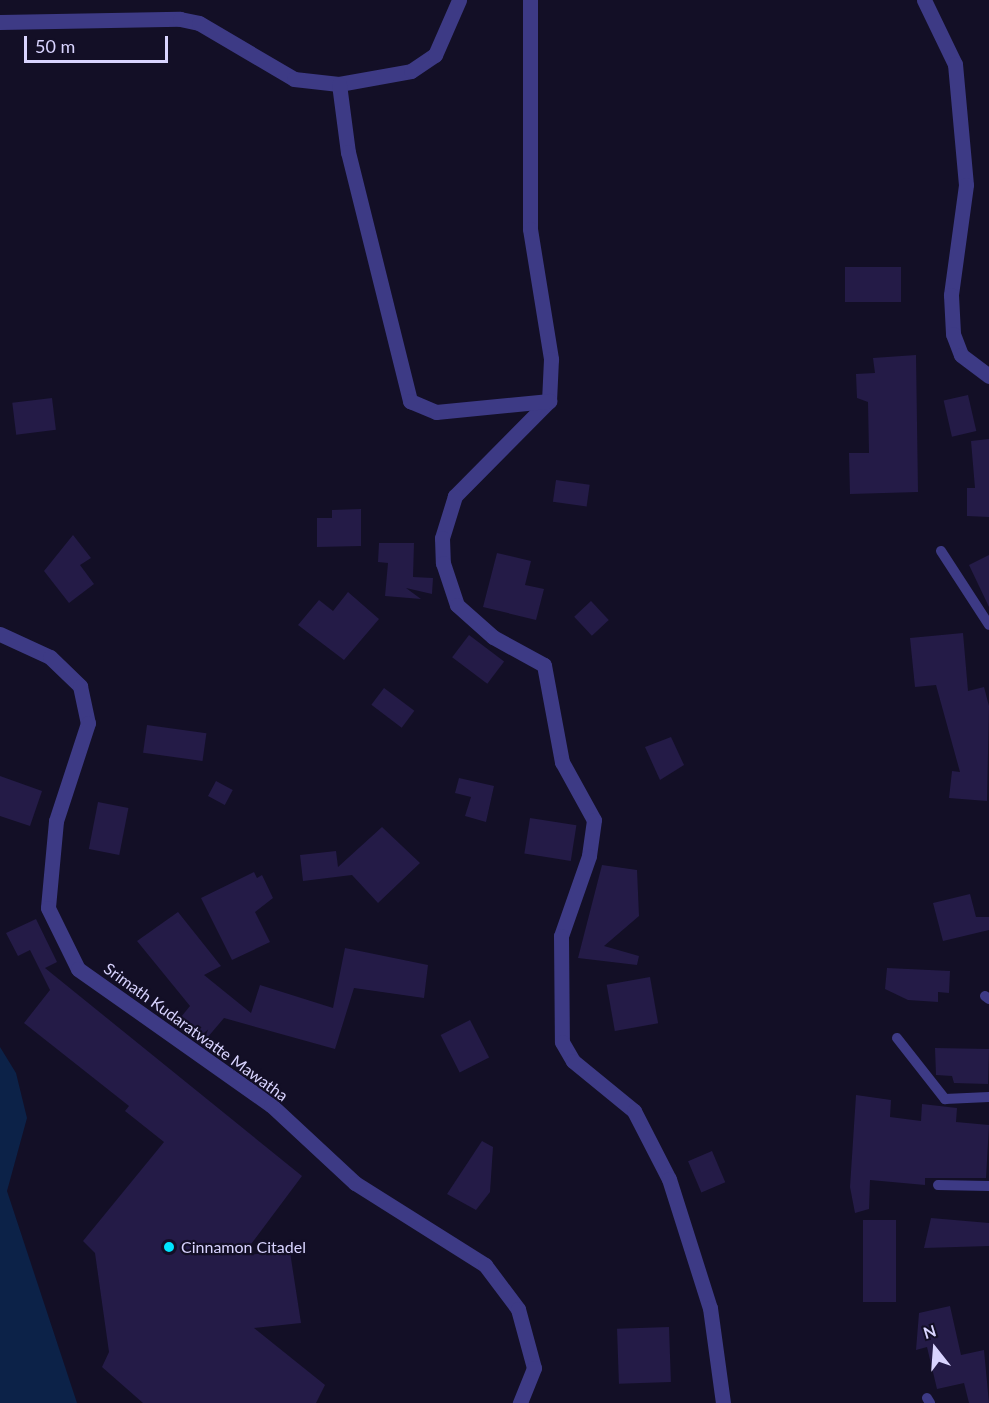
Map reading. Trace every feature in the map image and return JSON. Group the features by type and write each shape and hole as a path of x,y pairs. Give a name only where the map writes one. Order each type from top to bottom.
{"street":[{"path":"0,22 180,19 199,23 294,79 339,84 411,71 435,55 459,0"},
{"path":"530,0 530,229 551,359 549,401 455,496 442,538 443,563 457,605 493,637 544,665 562,762 594,820 589,856 561,936 562,1042 573,1061 634,1111 669,1179 710,1308 723,1403"},
{"path":"924,0 955,64 965,174 951,295 952,334 962,356 989,376"},
{"path":"339,84 348,152 410,401 436,412 549,401"},
{"name":"Srimath Kudaratwatte Mawatha","path":"0,634 50,657 80,686 88,723 56,821 48,908 78,969 271,1105 355,1184 485,1264 518,1309 534,1368 520,1403"}],"lane":[{"path":"941,550 989,625"},
{"path":"897,1038 945,1099 989,1097"},
{"path":"938,1185 989,1186"}],"water":[{"path":"0,1047 16,1073 27,1118 7,1191 77,1403 0,1403"}],"building":[{"path":"845,267 901,267 901,302 845,302"},
{"path":"916,355 918,492 850,494 849,453 869,453 868,402 857,398 856,374 875,373 873,358"},
{"path":"968,395 976,431 952,437 944,401"},
{"path":"52,398 56,430 16,435 12,403"},
{"path":"989,439 989,517 967,516 967,488 975,488 971,441"},
{"path":"556,480 590,485 587,507 553,502"},
{"path":"361,509 361,546 317,547 317,518 332,518 332,510"},
{"path":"73,535 91,558 80,565 94,584 69,603 44,571"},
{"path":"379,543 414,543 413,577 433,578 432,594 406,588 421,599 385,596 388,563 378,562"},
{"path":"497,553 531,561 525,585 544,589 536,620 483,607"},
{"path":"989,555 989,607 969,565"},
{"path":"348,592 379,619 344,660 298,625 319,600 333,611"},
{"path":"591,601 609,620 592,636 574,617"},
{"path":"963,633 968,691 984,687 989,706 987,801 949,798 952,771 960,772 936,685 915,687 910,638"},
{"path":"469,635 504,661 487,684 452,657"},
{"path":"384,688 414,711 402,728 371,705"},
{"path":"147,725 206,733 203,761 143,753"},
{"path":"671,737 684,765 660,780 645,747"},
{"path":"0,776 42,791 30,826 0,816"},
{"path":"459,778 494,786 486,822 465,816 471,797 455,793"},
{"path":"216,781 233,790 225,805 208,796"},
{"path":"98,802 128,808 119,855 89,849"},
{"path":"530,818 576,825 571,861 524,854"},
{"path":"382,827 420,863 378,903 352,875 303,881 300,855 336,851 338,867"},
{"path":"602,865 637,870 639,916 604,946 639,956 637,965 578,958"},
{"path":"254,872 257,878 262,875 273,898 255,912 270,942 232,960 201,898"},
{"path":"970,894 976,917 989,917 989,930 943,941 933,903"},
{"path":"178,912 221,966 204,975 251,1013 260,985 333,1008 345,948 428,965 424,998 354,988 335,1049 224,1018 207,1038 181,1017 190,1006 137,941"},
{"name":"Cinnamon Citadel","path":"36,919 57,962 45,968 302,1176 243,1255 290,1252 301,1323 254,1328 325,1385 316,1403 143,1403 102,1367 109,1352 95,1253 83,1241 164,1142 125,1111 129,1106 24,1023 50,990 30,950 18,956 6,933"},
{"path":"887,968 950,971 949,993 938,992 938,1002 908,1000 885,989"},
{"path":"650,977 658,1023 615,1031 607,985"},
{"path":"470,1020 489,1057 460,1072 441,1035"},
{"path":"935,1048 989,1049 988,1084 954,1083 952,1076 936,1075"},
{"path":"856,1095 891,1100 890,1117 921,1121 922,1104 957,1108 956,1122 989,1125 986,1178 925,1178 925,1185 870,1180 869,1209 855,1213 850,1187"},
{"path":"482,1141 493,1147 490,1192 476,1210 447,1194"},
{"path":"712,1151 725,1182 701,1192 688,1161"},
{"path":"931,1218 989,1223 989,1246 924,1248"},
{"path":"863,1220 896,1220 896,1302 863,1302"},
{"path":"950,1306 961,1355 984,1350 989,1403 969,1403 964,1383 937,1389 927,1347 916,1350 919,1313"},
{"path":"669,1327 671,1382 619,1384 617,1329"}],"place":[{"name":"Cinnamon Citadel","path":"169,1247"}]}
